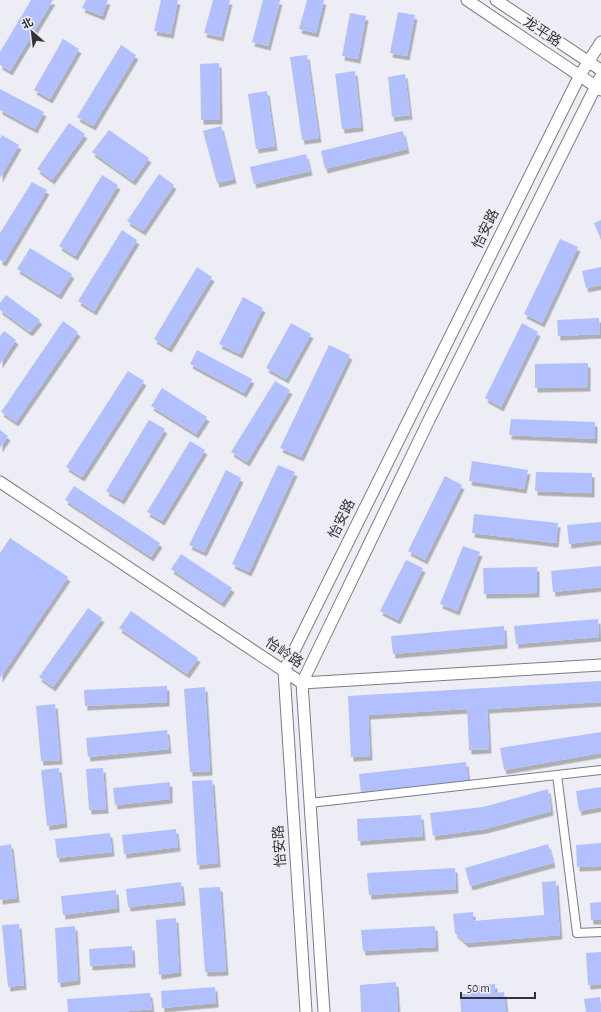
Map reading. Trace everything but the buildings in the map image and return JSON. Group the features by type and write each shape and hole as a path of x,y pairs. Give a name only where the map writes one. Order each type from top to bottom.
{"street":[{"name":"龙平路","path":"467,0 580,75 599,84"},
{"name":"龙平路","path":"496,0 601,70"},
{"name":"怡安路","path":"306,1012 284,671 580,75 601,42"},
{"path":"324,1012 302,683 429,420 599,84"},
{"name":"怡岭路","path":"0,482 302,683 601,665"},
{"path":"310,803 601,770"},
{"path":"557,776 577,933 601,932"}]}
